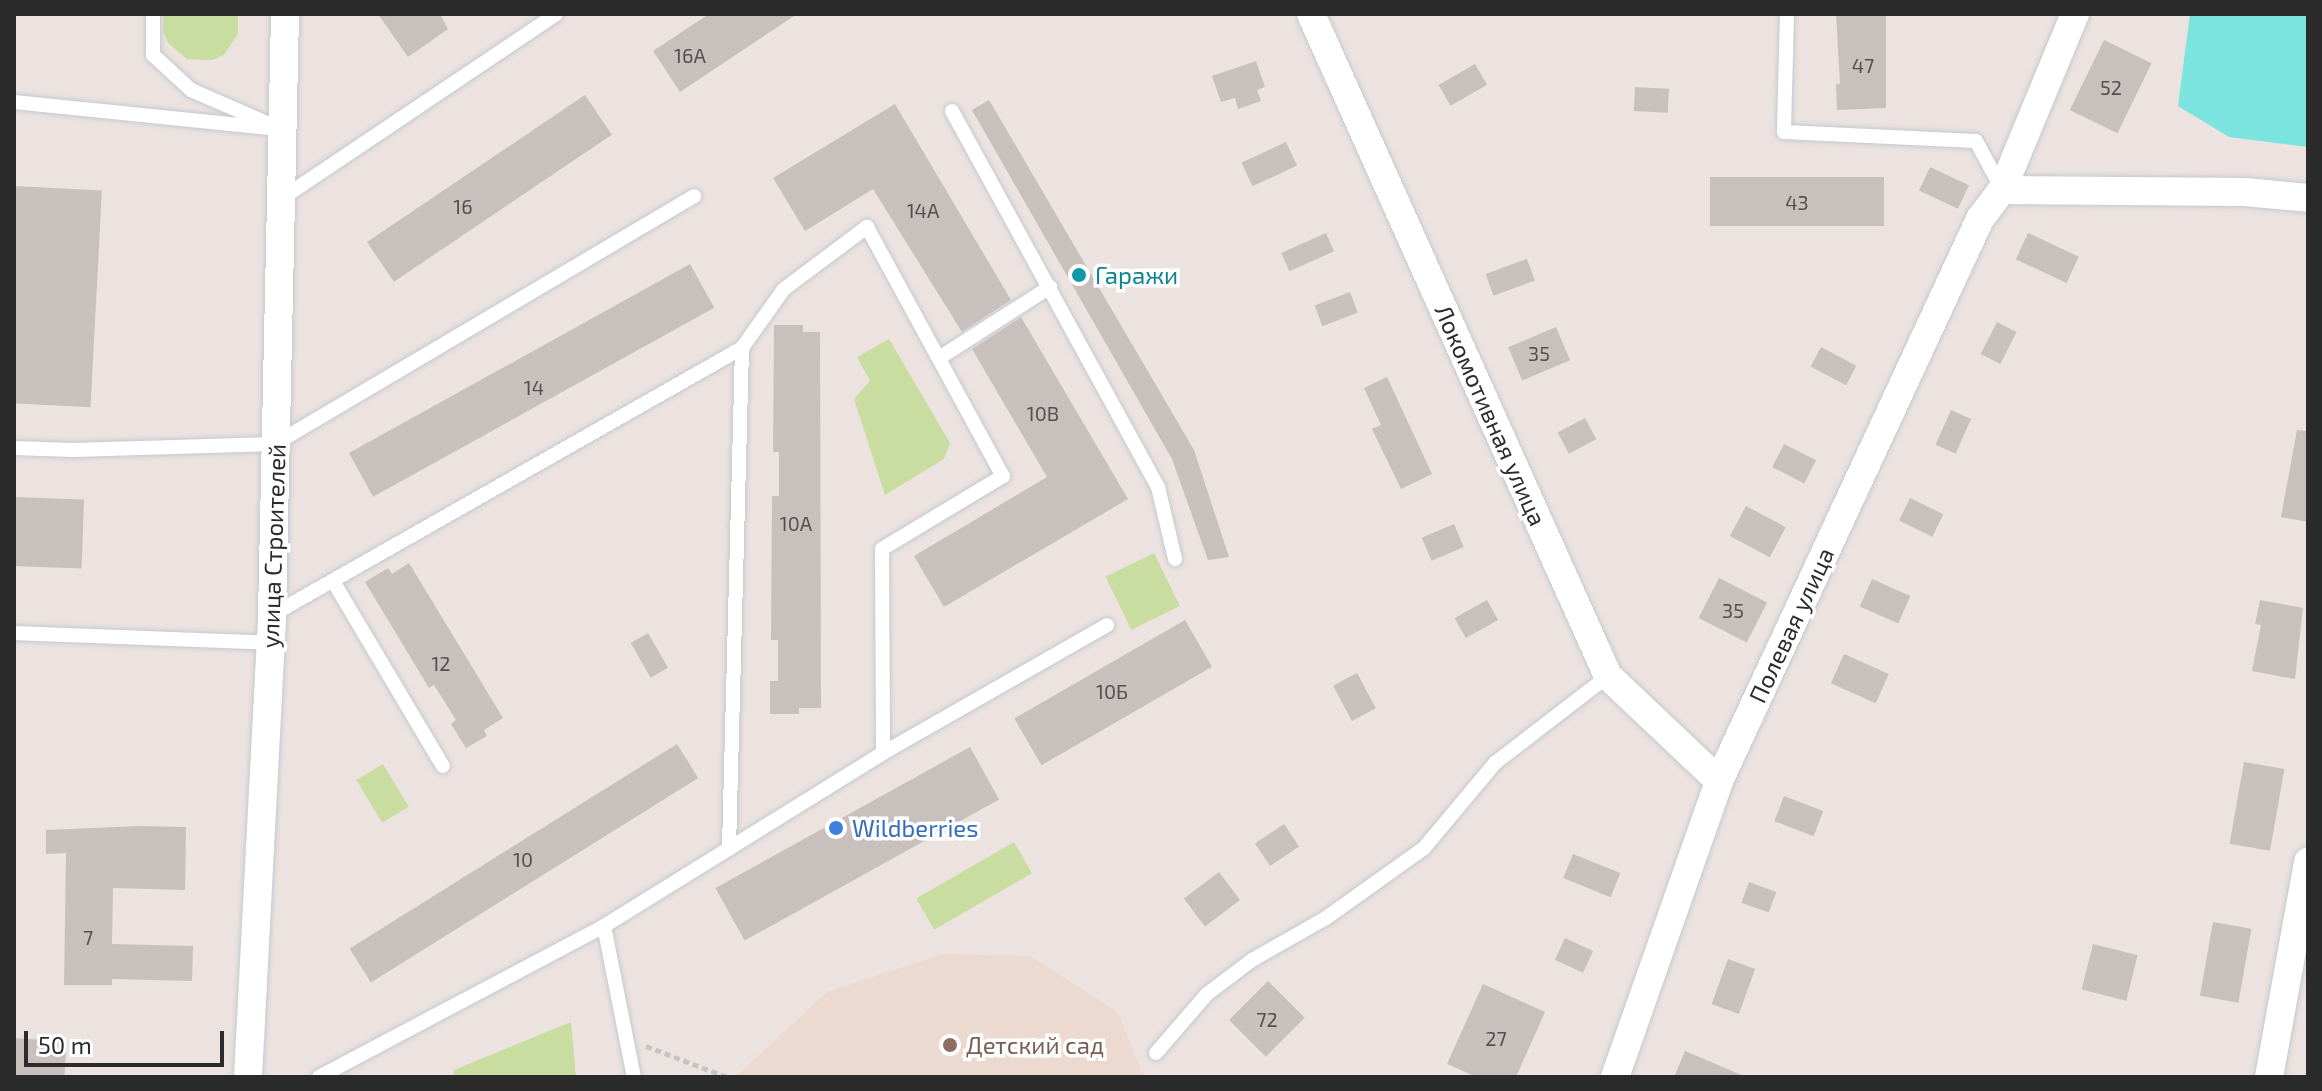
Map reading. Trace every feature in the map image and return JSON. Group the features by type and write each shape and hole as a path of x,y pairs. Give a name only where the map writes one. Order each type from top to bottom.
{"street":[{"name":"Локомотивная улица","path":"1311,14 1608,676 1719,781"},
{"name":"Полевая улица","path":"1615,1077 1719,781 1980,219 2002,190 2075,14"},
{"name":"улица Строителей","path":"248,1077 271,629 282,129 291,18"},
{"path":"2002,190 2245,192 2308,198"},
{"path":"2269,1077 2308,862"}],"lane":[{"path":"153,14 153,55 191,90 282,129"},
{"path":"281,199 556,14"},
{"path":"1787,14 1784,132 1976,141 2002,190"},
{"path":"14,102 282,129"},
{"path":"952,111 1158,487 1175,559"},
{"path":"14,448 73,450 275,444 694,196"},
{"path":"14,633 271,629 333,581 742,348 784,289 867,227 1003,476 882,549 883,753"},
{"path":"939,358 1050,287"},
{"path":"729,849 742,348"},
{"path":"333,581 443,766"},
{"path":"319,1077 604,926 883,753 1107,625"},
{"path":"1156,1053 1207,994 1252,960 1326,918 1424,848 1495,763 1608,676"},
{"path":"604,926 634,1077"}],"path":[{"path":"626,1038 727,1077"}],"shaded area":[{"name":"Детский сад","path":"943,954 1030,956 1118,1012 1144,1077 735,1077 827,992"}],"green space":[{"path":"164,14 238,14 238,34 224,55 212,60 187,59 168,43 163,31"},
{"path":"889,339 950,443 944,459 885,495 854,399 870,381 857,357"},
{"path":"1154,553 1180,606 1131,630 1105,577"},
{"path":"383,764 409,807 382,823 356,780"},
{"path":"1014,842 1032,873 934,930 916,899"},
{"path":"571,1022 576,1077 454,1077 454,1070"}],"water":[{"path":"2190,14 2308,14 2308,147 2229,137 2178,106"}],"building":[{"path":"378,14 440,14 448,29 408,57"},
{"path":"709,14 797,14 680,92 653,51"},
{"path":"1836,14 1886,14 1886,108 1837,110 1836,84 1840,84"},
{"path":"2104,40 2152,63 2117,133 2070,110"},
{"path":"1256,61 1265,87 1257,90 1261,101 1238,109 1235,98 1221,102 1212,76"},
{"path":"1475,64 1487,85 1451,106 1439,85"},
{"path":"1635,87 1669,89 1668,113 1634,111"},
{"path":"585,95 612,135 394,282 367,242"},
{"name":"Гаражи","path":"989,100 1194,450 1229,557 1208,560 1172,459 972,110"},
{"path":"895,104 1011,300 962,332 873,189 805,231 773,178"},
{"path":"1286,142 1297,166 1253,186 1242,163"},
{"path":"1930,167 1969,185 1958,209 1919,191"},
{"path":"1710,177 1884,177 1884,226 1710,226"},
{"path":"14,186 102,191 91,407 14,403"},
{"path":"1326,233 1334,251 1289,271 1281,253"},
{"path":"2028,233 2079,257 2066,283 2016,259"},
{"path":"1527,259 1535,281 1494,296 1486,274"},
{"path":"690,264 714,308 373,497 349,453"},
{"path":"1350,292 1358,313 1322,326 1315,306"},
{"path":"1021,317 1128,499 944,607 914,556 1047,477 972,349"},
{"path":"1997,322 2017,332 2000,364 1981,354"},
{"path":"774,325 803,325 803,332 820,332 821,708 799,708 799,714 770,714 770,681 778,681 778,640 771,640 772,496 779,496 779,452 773,452"},
{"path":"1556,327 1570,360 1522,380 1508,347"},
{"path":"1821,347 1856,366 1846,385 1811,366"},
{"path":"1387,377 1432,474 1401,489 1372,429 1381,425 1364,388"},
{"path":"1951,410 1971,419 1956,454 1936,445"},
{"path":"1585,418 1596,439 1569,454 1558,433"},
{"path":"2297,430 2308,431 2308,522 2281,517"},
{"path":"1784,444 1816,460 1804,484 1772,467"},
{"path":"14,497 84,499 82,568 14,566"},
{"path":"1910,498 1943,514 1932,537 1899,520"},
{"path":"1746,506 1786,527 1770,557 1730,536"},
{"path":"1454,524 1464,547 1432,561 1422,538"},
{"path":"409,563 503,718 484,730 487,736 466,748 451,724 456,720 434,685 429,688 365,582 388,568 392,574"},
{"path":"1719,578 1767,603 1747,643 1699,618"},
{"path":"1872,579 1910,596 1898,623 1860,606"},
{"path":"1487,600 1498,620 1466,638 1455,618"},
{"path":"2260,600 2303,608 2295,679 2252,671 2261,625 2255,624"},
{"path":"1185,620 1212,667 1041,765 1014,718"},
{"path":"648,633 668,668 651,678 631,643"},
{"path":"1844,654 1889,674 1876,703 1831,683"},
{"path":"1357,673 1376,708 1352,721 1333,686"},
{"path":"677,744 698,778 371,982 350,949"},
{"path":"970,747 999,799 745,941 715,888"},
{"path":"2244,762 2284,769 2270,851 2230,844"},
{"path":"1784,796 1823,811 1814,836 1774,821"},
{"path":"1284,824 1299,846 1270,866 1255,844"},
{"path":"186,827 185,890 113,888 112,944 193,946 192,981 112,979 112,985 64,985 66,853 46,854 46,830"},
{"path":"1573,854 1620,873 1611,897 1563,878"},
{"path":"1219,872 1240,900 1205,926 1184,898"},
{"path":"1749,882 1776,892 1769,913 1741,903"},
{"path":"2213,922 2251,929 2238,1003 2200,996"},
{"path":"1565,938 1593,951 1583,973 1555,960"},
{"path":"2093,944 2138,955 2126,1001 2082,990"},
{"path":"1728,959 1755,969 1739,1014 1712,1004"},
{"path":"1268,981 1305,1018 1266,1057 1229,1020"},
{"path":"1483,984 1545,1012 1516,1077 1477,1077 1447,1064"},
{"path":"14,1038 67,1042 64,1077 14,1077"},
{"path":"1685,1051 1746,1077 1674,1077"}],"place":[{"name":"Гаражи","path":"1079,275"},
{"name":"Wildberries","path":"836,828"},
{"name":"Детский сад","path":"950,1045"}]}
